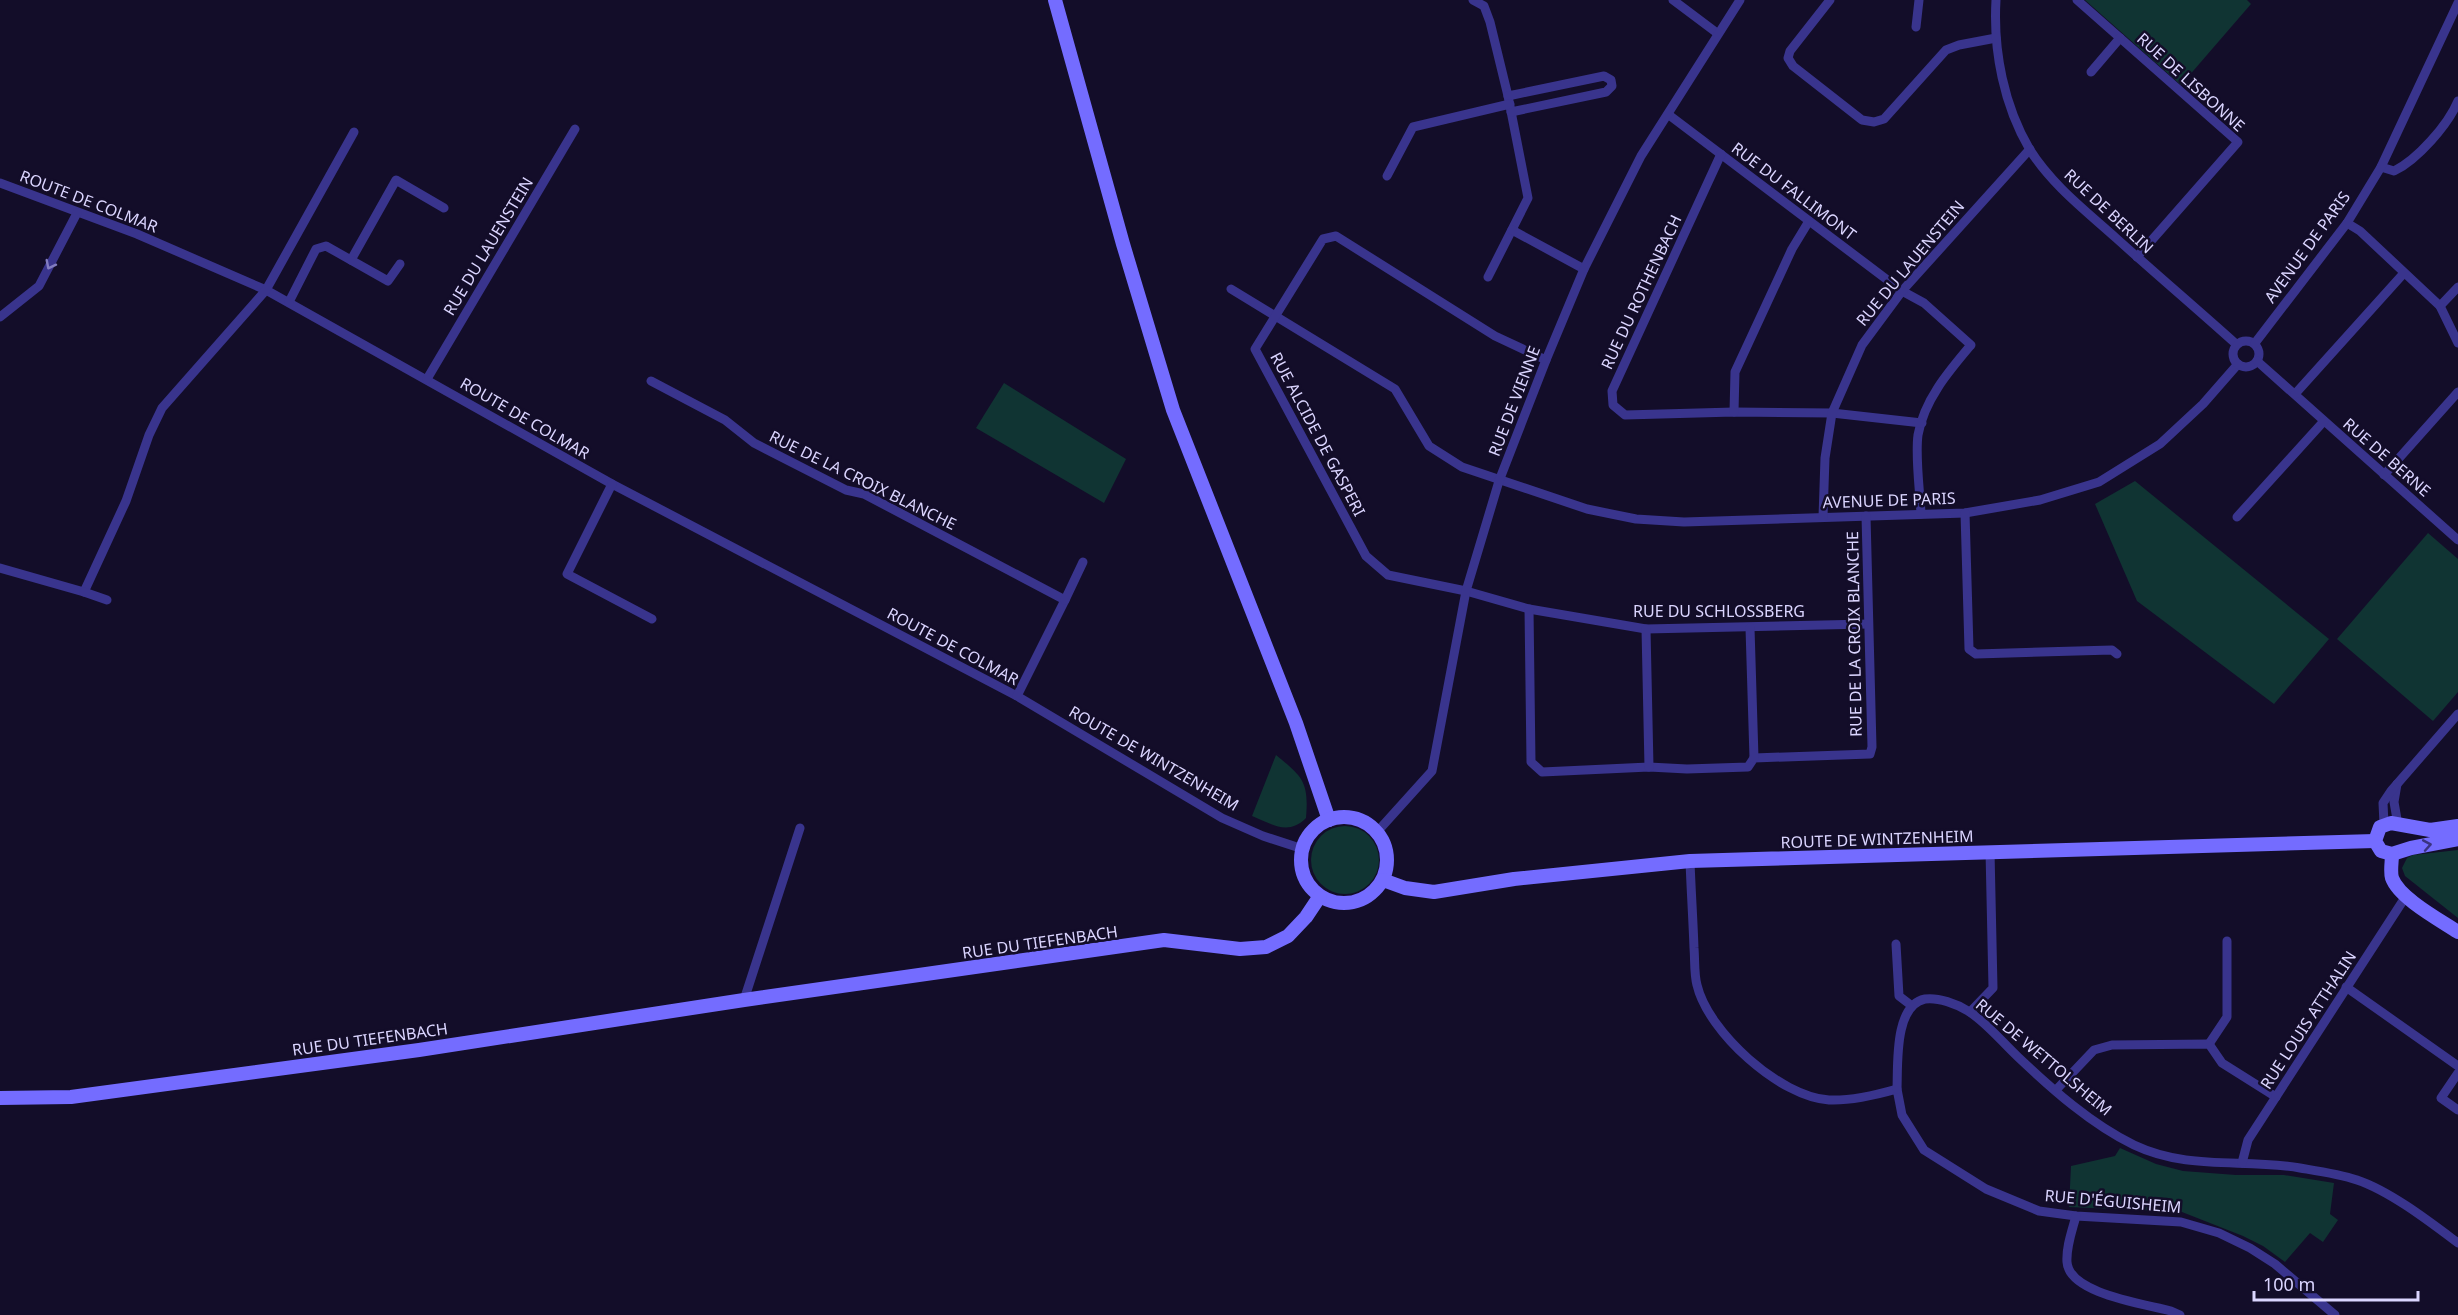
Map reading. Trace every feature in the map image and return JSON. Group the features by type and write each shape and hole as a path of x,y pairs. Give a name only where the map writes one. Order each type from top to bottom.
{"main road":[{"path":"1055,0 1173,410 1296,723 1329,820"},
{"path":"1347,817 1363,821 1377,832 1386,848 1387,865 1383,880 1369,896 1352,903 1335,903 1320,896 1306,880 1302,866 1303,849 1313,830 1329,820 1347,817"},
{"path":"2458,826 2430,830 2391,823 2384,824 2377,831 2375,841 2381,851 2395,854 2412,848 2458,839"},
{"path":"2395,854 2402,850 2407,839 2403,828 2398,825"},
{"name":"ROUTE DE WINTZENHEIM","path":"1383,880 1405,888 1434,892 1514,879 1690,861 2375,841"},
{"path":"2395,854 2391,877 2406,896 2458,932"},
{"name":"RUE DU TIEFENBACH","path":"0,1098 82,1096 419,1050 744,1000 1164,940 1240,949 1266,947 1288,936 1306,917 1320,896"}],"street":[{"path":"1473,0 1484,6 1491,22 1528,198 1488,277"},
{"path":"1673,0 1718,33"},
{"name":"RUE DE VIENNE","path":"1377,832 1432,771 1466,591 1499,481 1584,268 1641,156 1740,0"},
{"path":"1830,0 1790,51 1788,58 1793,66 1863,120 1874,122 1884,119 1946,50 1959,45 1996,38"},
{"path":"1916,27 1919,0"},
{"name":"RUE DE BERLIN","path":"1996,0 1996,38 2008,100 2030,149 2056,184 2236,344"},
{"name":"RUE DE LISBONNE","path":"2077,0 2238,142 2137,257"},
{"path":"2453,0 2458,3"},
{"name":"AVENUE DE PARIS","path":"2254,344 2347,223 2381,167 2458,3"},
{"name":"RUE DE LISBONNE","path":"2091,72 2120,38"},
{"path":"1387,176 1413,127 1510,104 1604,76 1611,80 1612,86 1606,92 1510,104"},
{"path":"2381,167 2394,171 2408,164 2453,114 2458,101"},
{"name":"RUE DU FALLIMONT","path":"1669,115 1902,291 1924,303 1971,345 1940,382 1922,423"},
{"name":"RUE DU LAUENSTEIN","path":"427,379 575,129"},
{"path":"84,592 126,501 149,435 162,408 266,290 354,132"},
{"name":"RUE DU LAUENSTEIN","path":"1823,517 1825,458 1832,413 1862,345 1902,291 2030,149"},
{"name":"RUE DU ROTHENBACH","path":"1720,154 1612,391 1613,405 1625,415 1734,412 1832,413 1922,423"},
{"path":"351,260 396,180 444,208"},
{"name":"ROUTE DE COLMAR","path":"0,183 137,234 266,290 612,484 1021,699"},
{"path":"0,317 39,286 77,213"},
{"path":"1734,412 1735,372 1792,249 1809,221"},
{"path":"2347,223 2360,231 2440,306 2458,343"},
{"path":"1512,230 1584,268"},
{"name":"RUE ALCIDE DE GASPERI","path":"1466,591 1388,574 1366,556 1255,349 1323,239 1336,236 1495,336 1546,360"},
{"path":"289,302 316,249 326,246 388,281 400,264"},
{"path":"2295,394 2404,273"},
{"path":"2440,306 2458,287"},
{"name":"AVENUE DE PARIS","path":"1231,289 1395,389 1429,447 1462,467 1587,509 1636,519 1684,522 1965,513 2040,500 2099,482 2160,444 2203,404 2238,364"},
{"path":"2248,341 2254,344 2259,351 2257,361 2249,367 2238,364 2233,356 2236,344 2248,341"},
{"name":"RUE DE BERNE","path":"2257,361 2458,540"},
{"name":"RUE DE LA CROIX BLANCHE","path":"651,381 725,420 754,443 846,490 864,494 1065,600"},
{"path":"2384,475 2458,392"},
{"name":"RUE DE BERNE","path":"2238,517 2324,421"},
{"path":"1921,514 1918,436 1922,423"},
{"path":"612,484 567,574 652,619"},
{"path":"1965,513 1969,650 1976,654 2112,650 2117,654"},
{"name":"RUE DE LA CROIX BLANCHE","path":"1529,609 1531,762 1542,772 1649,767 1687,769 1748,767 1754,758 1870,754 1872,747 1866,516"},
{"path":"1021,699 1083,562"},
{"path":"0,568 107,600"},
{"name":"RUE DU SCHLOSSBERG","path":"1466,591 1529,609 1646,629 1868,624"},
{"path":"1750,628 1754,758"},
{"path":"1646,629 1649,767"},
{"name":"ROUTE DE WINTZENHEIM","path":"1021,699 1222,818 1263,836 1303,849"},
{"path":"2384,824 2383,803 2398,782 2458,714"},
{"path":"2398,782 2394,802 2398,825"},
{"path":"744,1000 800,828"},
{"path":"1970,1012 1993,988 1990,852"},
{"path":"1690,861 1696,984 1712,1021 1742,1054 1802,1093 1827,1100 1844,1100 1897,1089 1903,1019 1912,1006 1899,996 1896,944"},
{"name":"RUE LOUIS ATTHALIN","path":"2242,1163 2248,1140 2406,896"},
{"path":"2209,1044 2227,1017 2227,941"},
{"path":"2346,987 2458,1066"},
{"name":"RUE DE WETTOLSHEIM","path":"1912,1006 1925,999 1944,1001 1970,1012 2056,1090 2105,1128 2136,1146 2175,1159 2210,1164 2242,1163 2298,1168 2358,1181 2399,1203 2458,1243"},
{"path":"2056,1090 2094,1050 2112,1045 2209,1044"},
{"path":"2209,1044 2222,1063 2276,1097"},
{"path":"2458,1073 2441,1098 2458,1110"},
{"name":"RUE D'ÉGUISHEIM","path":"1897,1089 1902,1115 1924,1150 1986,1189 2039,1211 2076,1216 2181,1222 2219,1233 2250,1248 2266,1259 2335,1315"},
{"path":"2076,1216 2068,1247 2067,1264 2073,1277 2085,1286 2105,1294 2180,1315"}],"green space":[{"path":"2085,0 2247,0 2251,4 2181,85"},
{"path":"1004,383 1126,459 1104,503 976,428"},
{"path":"2135,481 2329,639 2274,704 2137,601 2095,504"},
{"path":"2428,533 2458,559 2458,692 2433,721 2337,639"},
{"path":"1276,755 1298,775 1305,788 1306,818 1293,826 1280,827 1252,816"},
{"path":"1338,826 1352,826 1364,831 1374,841 1379,860 1374,879 1364,889 1352,894 1338,894 1326,889 1316,879 1311,867 1311,853 1316,841 1326,831"},
{"path":"2458,850 2458,918 2405,876 2402,868 2407,858 2413,855"},
{"path":"2120,1148 2156,1164 2183,1171 2236,1175 2284,1175 2334,1183 2330,1214 2338,1220 2323,1242 2310,1233 2285,1262 2263,1246 2243,1236 2182,1212 2069,1207 2071,1166 2115,1156"}]}
